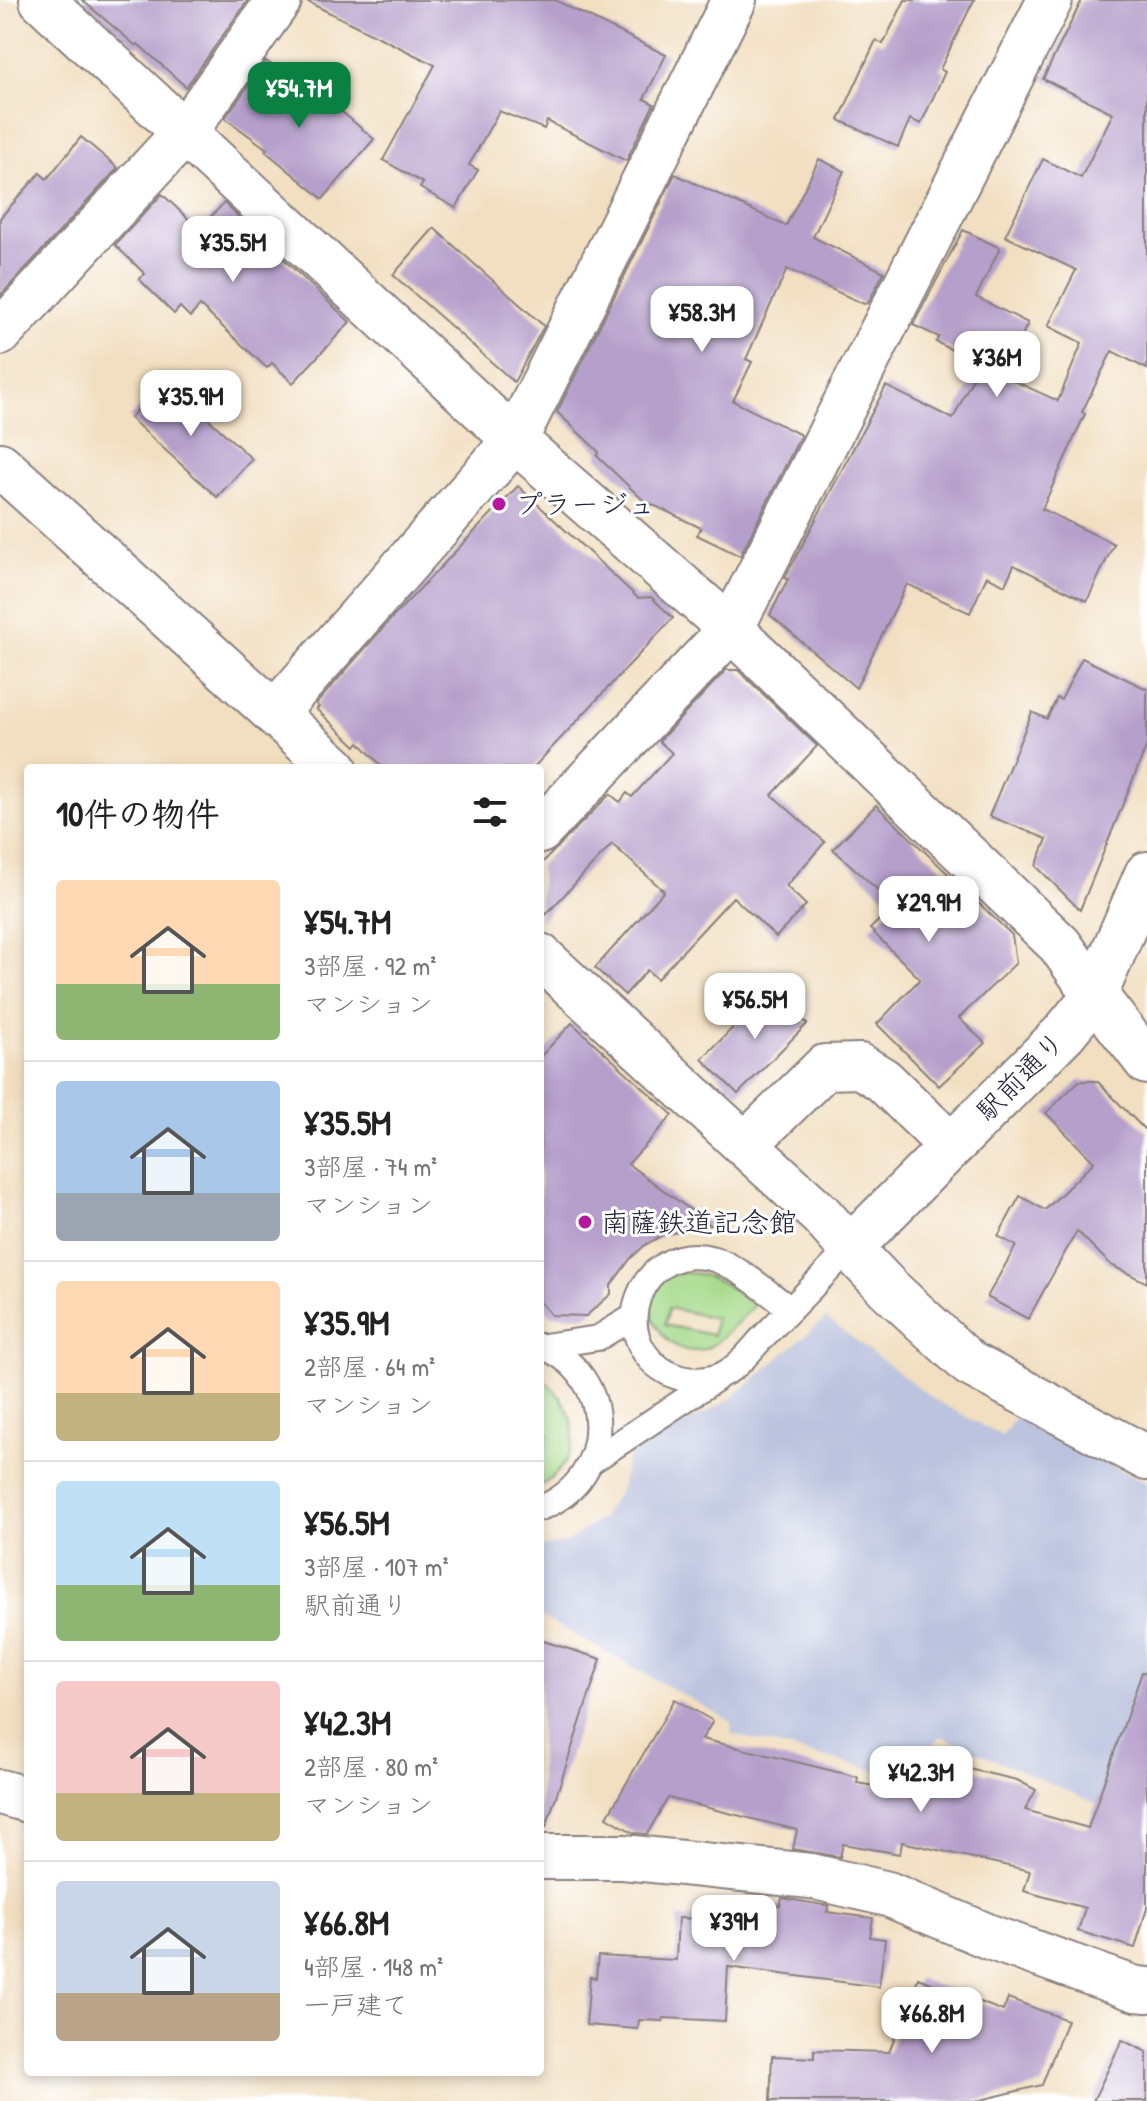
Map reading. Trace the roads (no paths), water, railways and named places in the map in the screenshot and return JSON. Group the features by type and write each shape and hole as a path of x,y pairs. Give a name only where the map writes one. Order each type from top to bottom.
{"street":[{"path":"42,0 515,440 731,629 1060,945 1147,1062"},
{"path":"0,333 184,133 279,0"},
{"path":"275,713 515,440 734,0"},
{"path":"544,827 731,629 1050,0"},
{"path":"0,465 331,764"},
{"name":"駅前通り","path":"850,1248 1064,1033 1095,995 1147,874"},
{"path":"544,960 821,1215 888,1288 970,1364 1147,1458"},
{"path":"745,1145 825,1067 860,1066 883,1080 951,1146"},
{"path":"0,1792 24,1799"},
{"path":"544,1857 623,1857 826,1880 888,1894 992,1938 1136,1989 1147,1990"}],"lane":[{"path":"592,1461 725,1373 850,1248"},
{"path":"725,1373 699,1380 678,1378 659,1369 645,1355 636,1337 633,1317 637,1298 647,1280 661,1267 679,1258 699,1256 718,1260 791,1309"},
{"path":"544,1346 598,1338 633,1317"},
{"path":"544,1347 567,1360 586,1381 596,1406 599,1434 592,1461 577,1485 554,1503 544,1507"}],"place":[{"name":"プラージュ","path":"499,504"},
{"name":"南薩鉄道記念館","path":"585,1222"}]}
